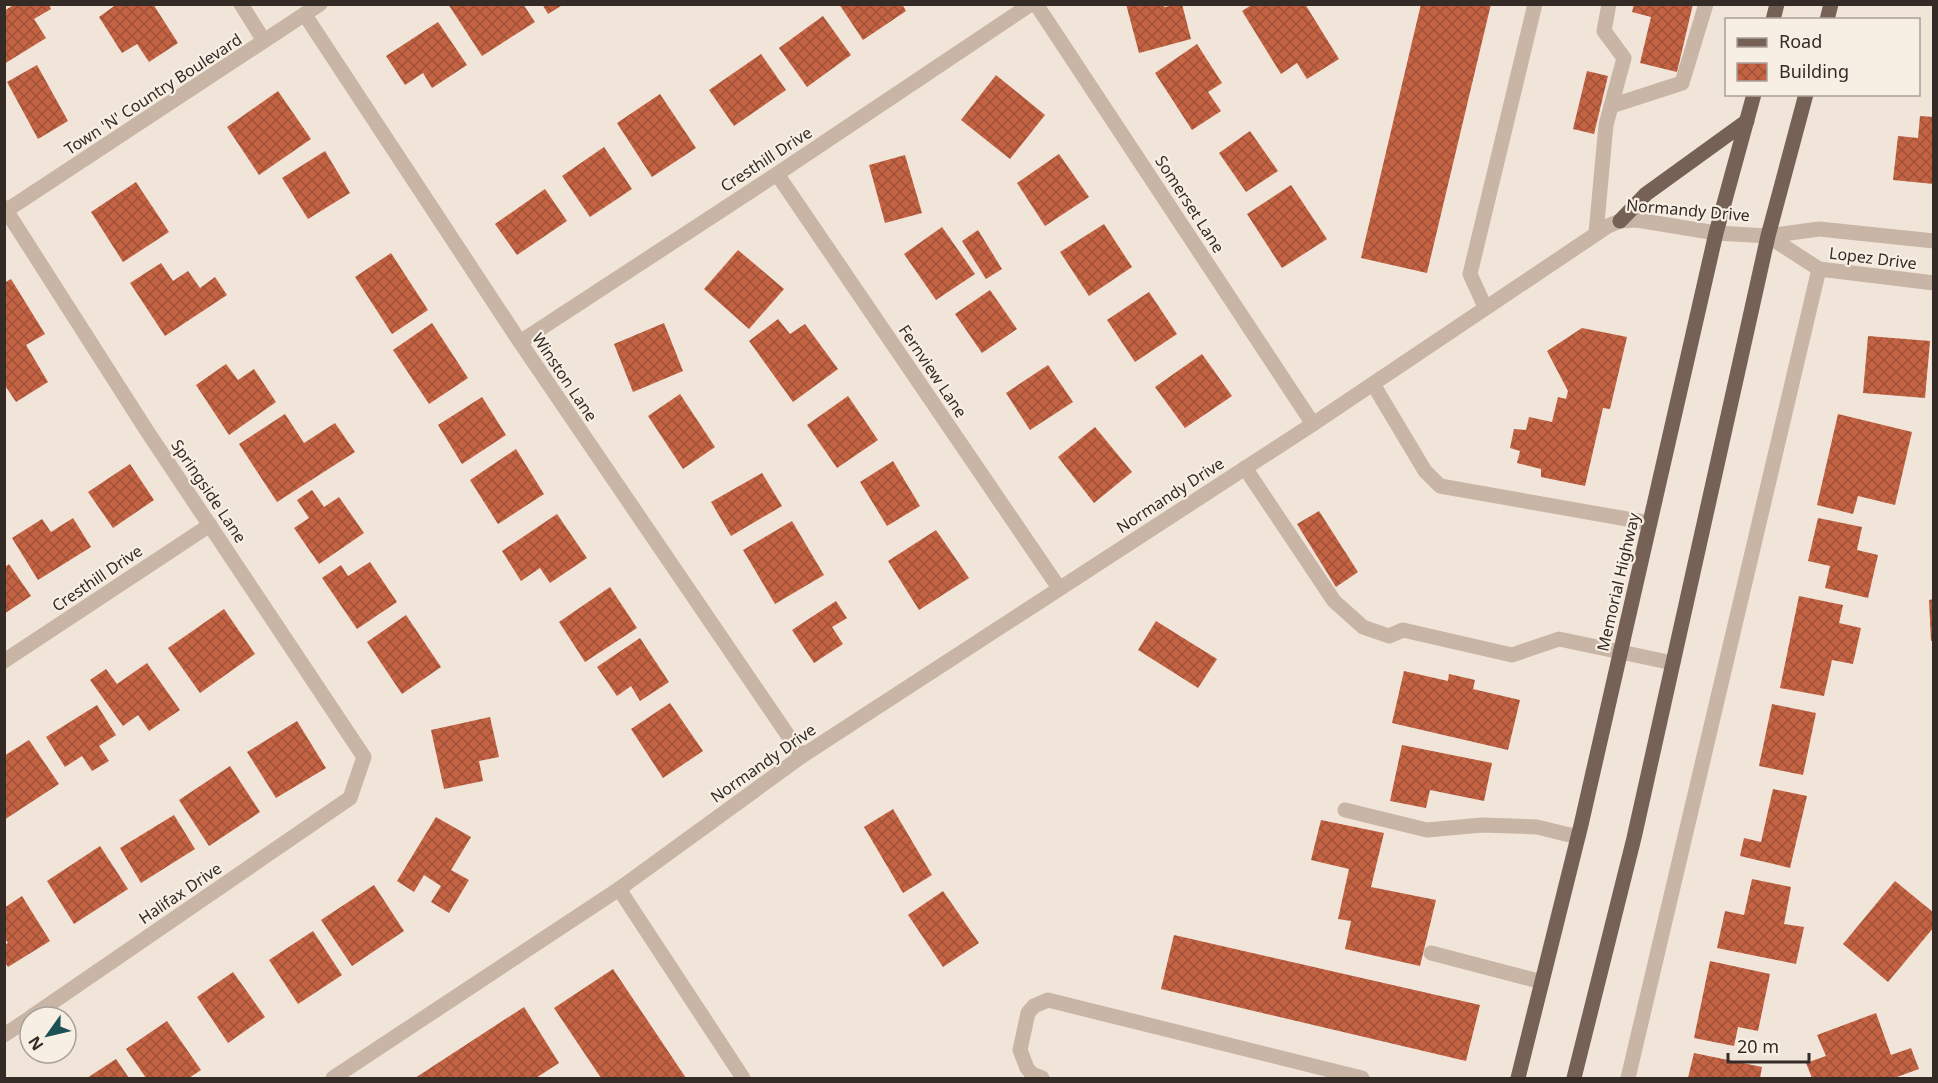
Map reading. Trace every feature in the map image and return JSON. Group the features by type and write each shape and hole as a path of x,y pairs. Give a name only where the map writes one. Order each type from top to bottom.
{"main road":[{"name":"Memorial Highway","path":"1518,1078 1578,837 1716,232 1753,96"},
{"path":"1574,1078 1634,838 1768,236 1805,96"},
{"path":"1620,221 1646,194 1747,121"}],"street":[{"path":"241,4 264,41"},
{"name":"Town 'N' Country Boulevard","path":"5,210 320,4"},
{"name":"Cresthill Drive","path":"519,342 777,174 1031,4"},
{"name":"Somerset Lane","path":"1036,4 1313,424"},
{"path":"1485,307 1470,274 1535,4"},
{"path":"1596,232 1606,125 1624,58 1604,31 1609,4"},
{"path":"1611,106 1682,83 1706,4"},
{"name":"Winston Lane","path":"305,15 519,342 802,756"},
{"name":"Fernview Lane","path":"777,174 1059,588"},
{"name":"Springside Lane","path":"5,210 147,431 364,756 350,798"},
{"name":"Normandy Drive","path":"333,1078 619,889 802,756 1313,424 1596,232 1620,221 1654,222 1716,232 1768,236"},
{"name":"Lopez Drive","path":"1768,236 1819,229 1934,241"},
{"name":"Lopez Drive","path":"1768,236 1819,270 1934,283"},
{"path":"1628,1078 1819,270"},
{"path":"1373,384 1425,471 1440,486 1650,523"},
{"path":"1245,468 1334,601 1363,627 1389,636 1403,630 1512,655 1559,639 1673,663"},
{"name":"Cresthill Drive","path":"4,661 210,525"},
{"name":"Halifax Drive","path":"48,1005 350,798"},
{"path":"1345,810 1427,830 1482,825 1537,827 1578,837"},
{"path":"619,889 743,1078"},
{"path":"1431,953 1542,982"},
{"path":"1042,1078 1032,1074 1027,1068 1020,1050 1028,1013 1034,1006 1048,1000 1362,1078"},
{"name":"Halifax Drive","path":"4,1035 18,1025"}],"building":[{"path":"15,4 49,4 51,9 34,19 46,38 4,64 4,11"},
{"path":"117,4 153,4 178,43 149,62 137,44 122,53 99,17"},
{"path":"448,4 523,4 535,22 482,56"},
{"path":"542,4 564,4 548,14"},
{"path":"839,4 902,4 906,11 863,40"},
{"path":"1126,4 1163,4 1164,7 1182,4 1191,39 1139,53"},
{"path":"1253,4 1305,4 1339,59 1307,79 1297,63 1281,74 1242,11"},
{"path":"1421,4 1491,4 1427,273 1361,258"},
{"path":"1634,4 1693,4 1677,72 1640,63 1651,17 1632,12"},
{"path":"823,16 851,55 807,87 779,48"},
{"path":"438,22 467,65 432,88 423,73 405,85 386,56"},
{"path":"1197,44 1222,83 1208,92 1221,111 1192,130 1155,73"},
{"path":"761,54 786,90 734,126 709,90"},
{"path":"37,65 68,121 38,139 7,82"},
{"path":"1587,71 1608,76 1594,134 1573,129"},
{"path":"996,75 1045,115 1010,159 961,120"},
{"path":"278,91 311,139 259,175 227,127"},
{"path":"660,94 696,148 652,177 617,123"},
{"path":"1920,116 1934,117 1934,184 1893,180 1898,136 1918,138"},
{"path":"1250,131 1278,171 1246,192 1219,153"},
{"path":"604,147 632,189 590,217 562,176"},
{"path":"325,151 350,193 308,219 282,178"},
{"path":"1059,154 1089,197 1045,226 1017,183"},
{"path":"905,155 922,213 885,223 869,165"},
{"path":"136,182 169,232 123,262 91,212"},
{"path":"1291,185 1327,239 1282,268 1247,214"},
{"path":"545,189 567,221 517,255 495,224"},
{"path":"1104,224 1132,267 1089,296 1060,252"},
{"path":"942,227 975,274 936,300 904,254"},
{"path":"978,230 1002,269 986,279 962,241"},
{"path":"738,250 784,289 749,329 704,289"},
{"path":"391,253 428,310 392,334 355,277"},
{"path":"161,263 173,281 188,271 200,288 215,277 227,295 165,336 130,283"},
{"path":"11,279 45,334 26,345 48,382 16,402 4,384 4,283"},
{"path":"990,290 1017,329 982,353 955,314"},
{"path":"1149,292 1177,334 1135,362 1107,320"},
{"path":"778,319 790,334 805,324 838,369 793,402 749,341"},
{"path":"432,323 468,378 429,404 393,350"},
{"path":"664,323 683,371 633,392 614,344"},
{"path":"1582,328 1627,337 1610,409 1603,408 1585,486 1541,477 1541,469 1517,463 1520,451 1510,448 1514,429 1526,430 1529,417 1552,422 1558,397 1566,399 1568,391 1547,351"},
{"path":"1868,336 1930,341 1925,398 1863,393"},
{"path":"1202,354 1232,396 1185,428 1155,387"},
{"path":"226,364 238,380 254,369 276,402 229,435 196,385"},
{"path":"1048,365 1073,402 1030,430 1006,393"},
{"path":"680,394 715,447 683,469 648,416"},
{"path":"848,396 878,440 837,468 807,425"},
{"path":"482,397 506,435 462,464 438,425"},
{"path":"285,414 304,443 335,423 355,452 277,502 239,444"},
{"path":"1838,414 1912,432 1895,505 1858,496 1853,514 1817,505"},
{"path":"1095,427 1132,472 1094,503 1058,457"},
{"path":"516,449 544,494 498,524 470,480"},
{"path":"893,461 920,506 887,526 860,482"},
{"path":"130,464 154,500 113,528 88,492"},
{"path":"762,473 782,506 731,536 711,502"},
{"path":"312,490 324,507 339,497 364,533 319,564 294,528 309,518 297,500"},
{"path":"1319,511 1358,572 1336,587 1297,524"},
{"path":"557,514 587,558 550,583 540,568 521,581 502,551"},
{"path":"73,518 91,547 38,580 12,538 42,519 51,532"},
{"path":"1818,518 1862,527 1857,550 1878,555 1868,598 1825,588 1830,566 1808,561"},
{"path":"792,521 824,575 775,604 743,550"},
{"path":"936,530 969,578 919,610 888,561"},
{"path":"370,562 397,602 357,629 322,578 341,565 348,576"},
{"path":"9,564 31,596 4,614 4,568"},
{"path":"610,587 637,628 585,662 559,622"},
{"path":"1799,596 1843,605 1839,623 1861,628 1853,664 1832,660 1824,696 1780,688"},
{"path":"1934,599 1934,640 1931,641 1929,600"},
{"path":"836,601 847,618 832,627 843,644 814,663 792,630"},
{"path":"224,609 255,654 200,693 168,648"},
{"path":"406,615 441,667 402,694 367,642"},
{"path":"1156,621 1217,659 1198,688 1138,650"},
{"path":"640,638 669,682 640,701 631,686 617,696 597,667"},
{"path":"147,663 180,710 149,731 138,715 123,726 90,680 106,669 117,684"},
{"path":"1404,671 1448,681 1449,674 1475,680 1473,689 1520,700 1508,750 1392,723"},
{"path":"670,703 703,751 663,778 631,729"},
{"path":"1772,704 1816,713 1803,775 1759,766"},
{"path":"97,705 116,735 99,746 109,761 92,771 82,756 65,767 46,737"},
{"path":"490,717 499,757 479,761 483,781 444,789 431,730"},
{"path":"297,721 326,768 276,798 247,752"},
{"path":"29,740 59,784 4,820 4,756"},
{"path":"1402,745 1492,763 1484,801 1430,790 1426,808 1390,801"},
{"path":"230,766 260,812 209,846 179,800"},
{"path":"1773,789 1807,796 1790,868 1740,856 1744,838 1761,842"},
{"path":"893,809 932,875 903,893 864,827"},
{"path":"174,815 195,849 141,883 120,848"},
{"path":"436,817 471,837 451,870 469,880 449,913 431,902 441,886 424,875 414,892 397,881"},
{"path":"1321,820 1384,833 1371,887 1436,900 1420,966 1345,949 1351,921 1338,919 1349,869 1311,860"},
{"path":"100,846 128,889 74,924 47,881"},
{"path":"1752,879 1791,887 1784,924 1804,927 1796,964 1717,948 1725,911 1744,915"},
{"path":"1895,881 1934,913 1934,927 1888,982 1843,944"},
{"path":"374,885 404,931 352,966 321,920"},
{"path":"943,891 979,943 943,967 908,915"},
{"path":"22,896 50,941 8,967 4,961 4,945 8,943 4,937 4,908"},
{"path":"313,931 342,975 298,1004 269,960"},
{"path":"1174,935 1480,1005 1466,1061 1161,989"},
{"path":"1710,961 1770,974 1758,1031 1738,1027 1734,1046 1694,1038"},
{"path":"613,969 686,1078 601,1078 554,1008"},
{"path":"233,972 265,1017 228,1043 197,997"},
{"path":"524,1007 559,1063 536,1078 415,1078"},
{"path":"1876,1013 1891,1055 1911,1048 1919,1069 1894,1078 1812,1078 1806,1063 1826,1056 1817,1035"},
{"path":"167,1021 201,1070 189,1078 146,1078 126,1049"},
{"path":"1694,1053 1762,1067 1760,1078 1688,1078"},
{"path":"116,1059 129,1078 87,1078"}]}
